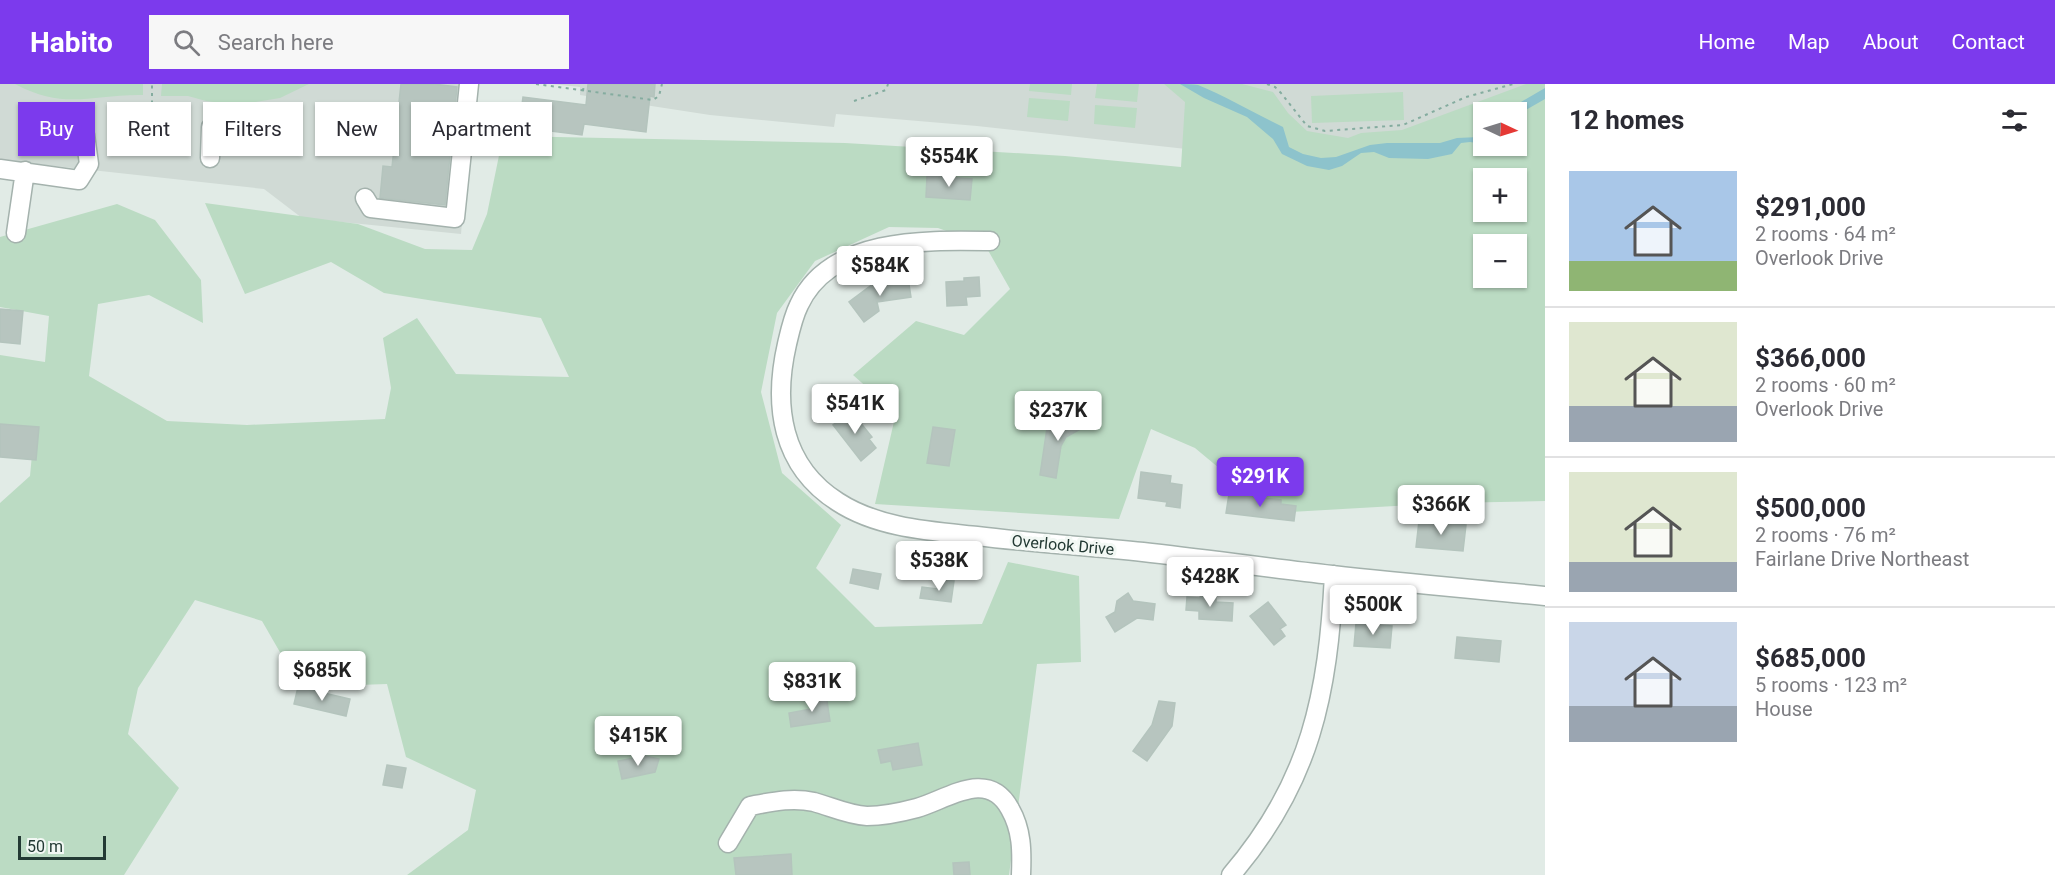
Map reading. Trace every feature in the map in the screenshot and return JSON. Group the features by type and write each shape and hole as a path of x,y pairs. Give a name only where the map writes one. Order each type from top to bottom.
{"street":[{"path":"365,198 372,207 454,218 469,84"},
{"path":"0,169 79,180 94,165 91,156"},
{"path":"16,233 25,171"},
{"name":"Overlook Drive","path":"990,241 896,244 879,247 833,267 809,288 800,303 793,318 782,369 780,403 786,436 794,455 812,480 837,502 857,513 887,523 922,530 1545,596"},
{"path":"1231,875 1274,818 1298,772 1310,739 1327,659 1334,575"},
{"path":"728,843 750,806 792,800 812,802 842,812 868,816 916,808 965,790 980,788 993,791 1004,799 1018,823 1022,849 1021,875"}],"path":[{"path":"152,84 152,102"},
{"path":"536,84 653,100 659,96 662,84"},
{"path":"583,91 584,84"},
{"path":"854,102 880,94 886,90 888,84"},
{"path":"1266,84 1281,93 1307,126 1325,131 1403,125 1466,97 1513,84"}],"shaded area":[{"path":"0,84 474,84 472,102 411,102 411,156 468,156 461,234 302,218 264,189 0,160"},
{"path":"552,84 1545,84 1545,105 1527,109 1527,102 1473,102 1473,131 1268,158 977,126 836,114 834,127 710,115 580,95 580,87"}],"green space":[{"path":"15,84 143,84 143,95 64,99 49,97"},
{"path":"162,84 309,84 280,98 255,102 214,102 188,96 161,96"},
{"path":"1030,84 1072,84 1071,95 1029,91"},
{"path":"1097,84 1139,84 1137,102 1095,98"},
{"path":"1164,84 1242,84 1273,92 1288,113 1307,131 1348,138 1361,133 1402,130 1473,104 1473,156 1527,156 1527,102 1477,102 1526,84 1545,84 1545,501 1447,503 1273,513 1195,448 1151,429 1119,519 875,504 896,413 853,375 916,321 964,335 1010,289 985,245 938,228 889,227 815,261 777,313 761,392 782,473 841,525 816,568 875,627 982,624 1008,562 1079,576 1081,662 1037,664 1009,875 407,875 468,830 476,790 406,757 387,684 300,687 262,621 195,600 138,688 128,734 179,788 124,875 0,875 0,503 30,476 34,433 0,444 0,355 45,362 49,316 0,307 0,237 117,204 155,220 201,280 203,323 149,295 98,304 89,376 167,421 247,425 385,419 391,388 383,338 417,318 456,374 569,377 541,318 384,293 331,262 245,294 205,203 358,224 425,249 472,250 487,214 499,156 552,156 552,137 845,143 1065,156 1181,167 1185,102"},
{"path":"1403,92 1404,120 1312,123 1311,96"},
{"path":"1029,98 1070,101 1068,121 1027,117"},
{"path":"1095,105 1137,108 1135,128 1094,124"}],"water":[{"path":"1180,84 1198,85 1283,127 1289,147 1303,154 1321,158 1336,157 1370,145 1387,143 1440,143 1457,138 1473,137 1473,142 1461,143 1452,154 1428,159 1389,158 1374,152 1361,153 1342,166 1329,170 1307,166 1282,154 1273,139 1247,117 1204,98"},
{"path":"1545,88 1545,99 1527,109 1527,102 1521,102"}],"building":[{"path":"401,84 457,87 455,102 411,102 411,156 450,156 445,205 380,198 383,166 392,167 393,156 399,156"},
{"path":"588,84 655,84 654,97 650,96 646,132 584,124 582,135 552,131 552,102 522,102 523,97 586,105"},
{"path":"927,176 972,179 970,200 926,197"},
{"path":"979,277 980,296 966,297 967,305 947,306 946,282"},
{"path":"908,278 911,297 877,302 879,311 864,322 849,302 873,284"},
{"path":"0,309 23,311 20,344 0,342"},
{"path":"1077,410 1086,426 1066,437 1061,446 1056,478 1040,475 1047,428"},
{"path":"851,411 872,437 869,439 876,448 861,461 833,425"},
{"path":"0,424 39,427 36,460 0,457"},
{"path":"933,427 955,430 949,466 927,463"},
{"path":"1141,472 1171,476 1170,483 1182,485 1180,508 1166,506 1167,502 1138,498"},
{"path":"1229,494 1281,500 1281,504 1296,506 1294,521 1226,513"},
{"path":"1419,521 1466,525 1463,551 1416,547"},
{"path":"853,569 881,574 878,589 850,583"},
{"path":"939,580 954,581 951,602 920,598 922,587 938,589"},
{"path":"1128,593 1133,601 1155,604 1153,620 1137,618 1115,632 1106,617 1115,612 1117,601"},
{"path":"1201,594 1216,595 1216,602 1233,603 1232,621 1199,619 1199,611 1186,610 1187,597 1200,598"},
{"path":"1268,602 1286,625 1280,629 1285,636 1274,645 1250,616"},
{"path":"1356,623 1392,626 1390,648 1354,646"},
{"path":"1457,637 1501,641 1499,662 1455,658"},
{"path":"298,687 350,699 346,716 294,704"},
{"path":"826,694 830,721 791,727 789,713 811,709 810,696"},
{"path":"1159,701 1175,703 1172,726 1147,761 1133,751 1152,725"},
{"path":"918,743 922,765 893,770 891,761 881,763 878,750"},
{"path":"645,756 659,759 655,772 622,779 618,761"},
{"path":"387,765 406,768 402,788 383,785"},
{"path":"791,854 792,875 736,875 734,858"},
{"path":"969,862 970,875 954,875 953,863"}]}
